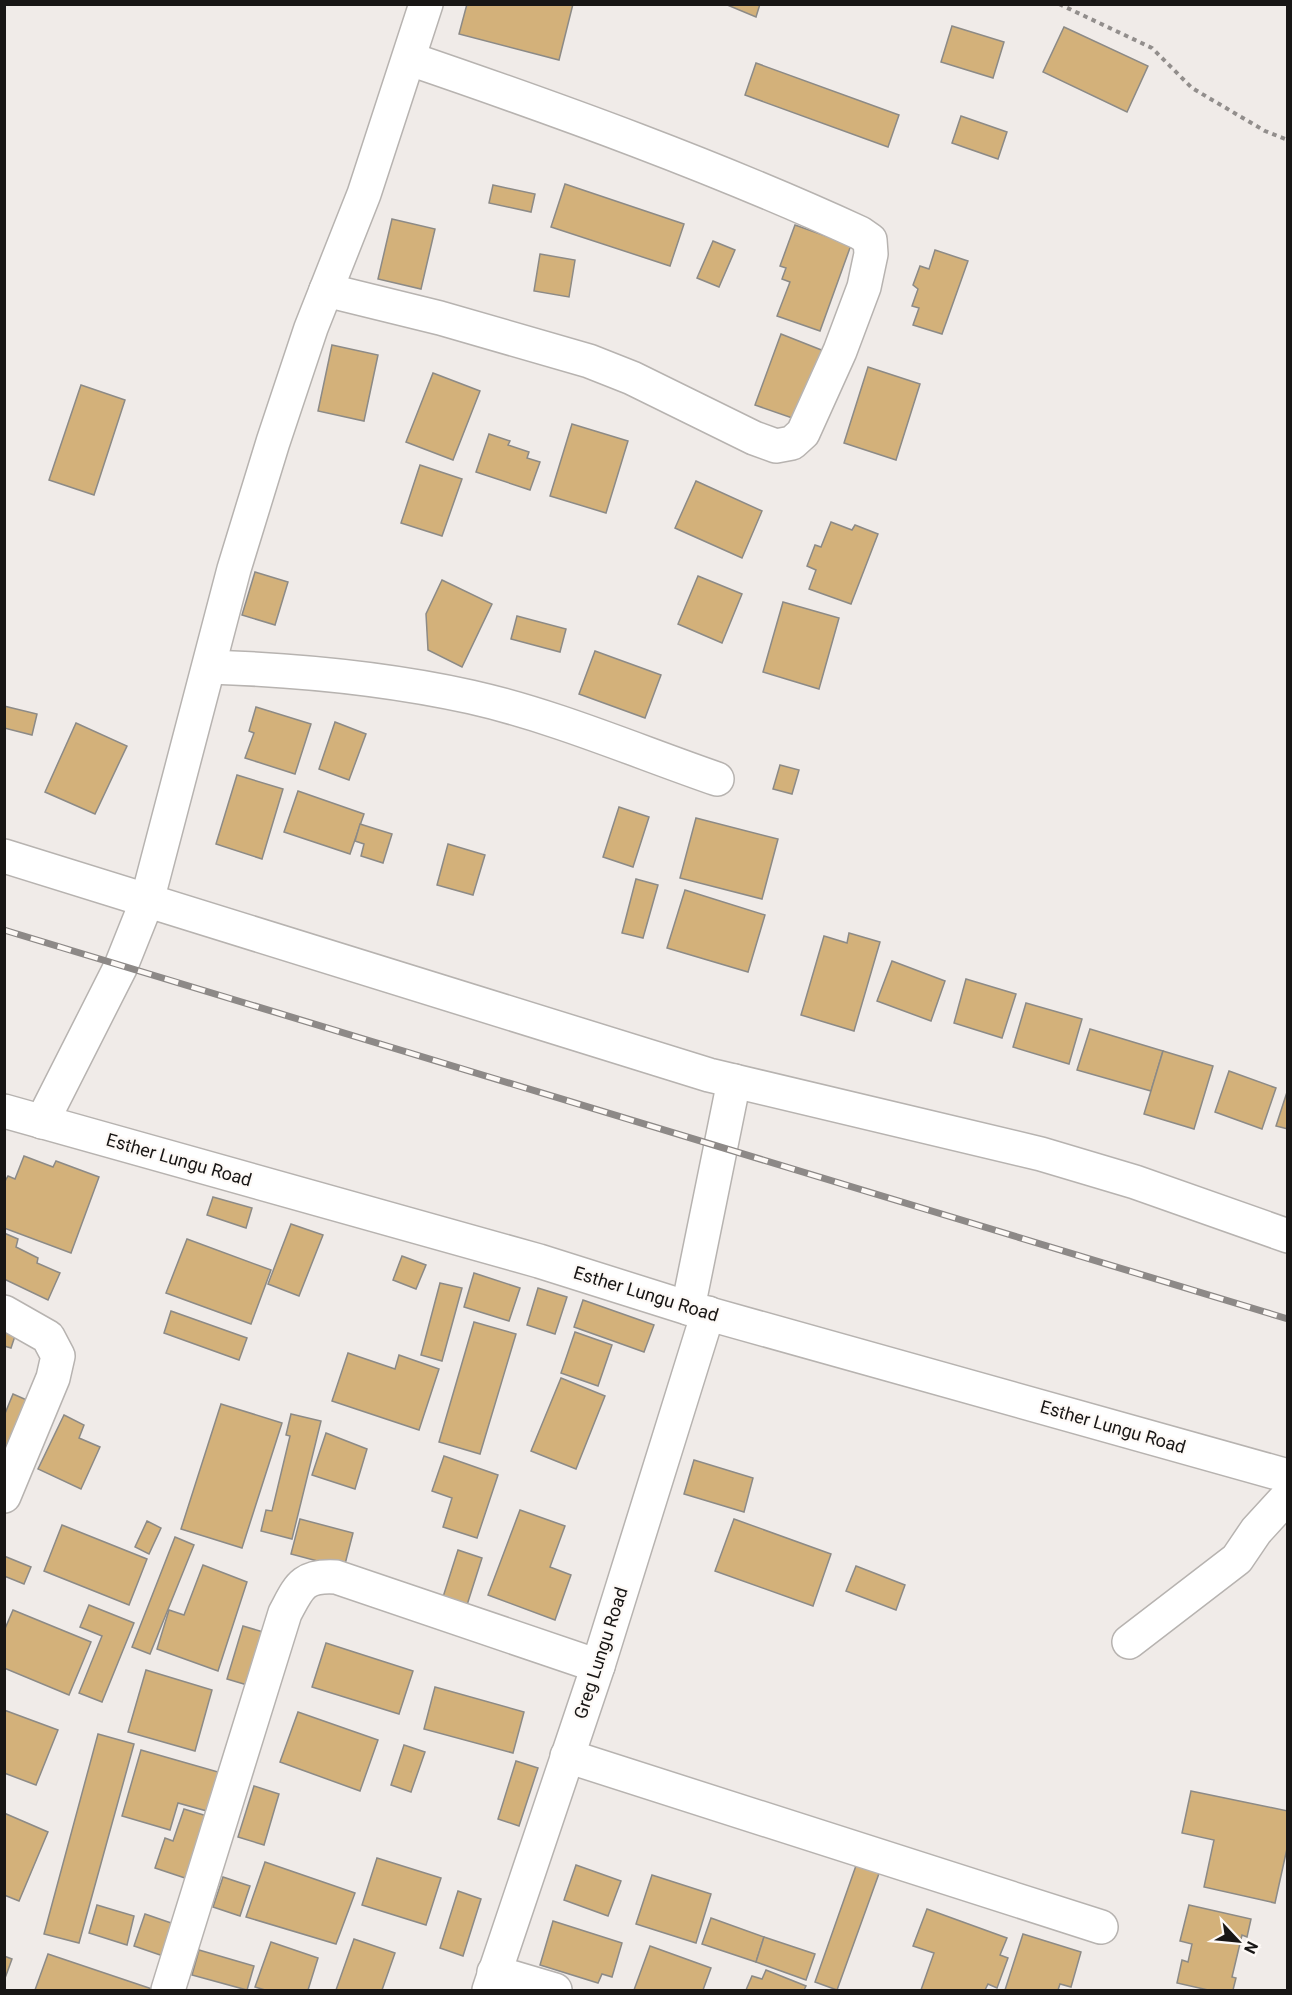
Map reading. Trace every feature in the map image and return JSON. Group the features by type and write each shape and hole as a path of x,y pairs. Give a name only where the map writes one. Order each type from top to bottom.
{"street":[{"path":"42,1122 121,966 147,902 234,569 277,432 326,290 364,194 410,59 426,4"},
{"path":"326,290 440,318 589,361 632,378 754,438 776,446 792,443 803,433 840,351 864,287 871,247 870,240 860,233 698,164 528,99 410,59"},
{"path":"210,667 282,670 380,680 473,698 555,722 717,779"},
{"path":"4,856 147,902 734,1081 1041,1155 1135,1182 1287,1236"},
{"name":"Greg Lungu Road","path":"492,1982 598,1666 698,1311 734,1081"},
{"name":"Esther Lungu Road","path":"4,1112 539,1261 698,1311 1287,1476"},
{"path":"4,1312 48,1337 57,1356 53,1378 4,1496"},
{"path":"1129,1642 1238,1559 1256,1531 1287,1496"},
{"path":"168,1990 285,1613 300,1585 316,1576 336,1577 598,1666"},
{"path":"567,1756 1101,1926"},
{"path":"492,1982 555,1990"}],"path":[{"path":"1059,4 1152,48 1192,88 1287,140"}],"building":[{"path":"467,4 573,4 559,60 459,34"},
{"path":"725,4 760,4 756,17"},
{"path":"952,26 1004,42 993,78 941,62"},
{"path":"1064,27 1148,66 1127,112 1043,72"},
{"path":"756,63 899,115 888,147 745,95"},
{"path":"961,116 1007,132 998,159 952,143"},
{"path":"565,184 684,224 670,266 551,227"},
{"path":"493,185 535,194 531,212 489,203"},
{"path":"392,219 435,229 421,289 378,279"},
{"path":"795,225 851,245 820,331 777,316 790,282 782,279 786,268 780,266"},
{"path":"713,241 735,250 719,287 697,278"},
{"path":"935,250 968,261 942,334 913,325 919,308 912,306 918,289 913,285 920,266 929,269"},
{"path":"540,254 575,260 569,297 534,291"},
{"path":"781,334 829,353 801,421 755,405"},
{"path":"332,345 378,355 364,421 318,411"},
{"path":"868,367 920,384 896,460 844,443"},
{"path":"433,373 480,391 453,460 406,442"},
{"path":"81,385 125,400 94,495 49,480"},
{"path":"572,424 628,441 606,513 550,496"},
{"path":"489,434 510,441 508,445 529,452 527,458 540,462 530,490 476,472"},
{"path":"420,465 462,479 442,536 401,523"},
{"path":"696,481 762,511 742,558 675,528"},
{"path":"831,522 852,530 855,525 878,534 851,604 809,589 816,570 807,566 815,545 821,547"},
{"path":"255,572 288,582 275,625 242,615"},
{"path":"698,576 742,594 722,643 678,624"},
{"path":"442,580 492,604 462,667 428,650 426,614"},
{"path":"783,602 839,618 819,689 763,672"},
{"path":"517,616 566,629 560,652 511,639"},
{"path":"595,651 661,675 645,718 579,694"},
{"path":"4,706 37,714 32,735 4,728"},
{"path":"256,707 311,724 295,774 245,758 254,733 249,731"},
{"path":"335,722 366,734 349,780 319,769"},
{"path":"76,723 127,746 95,814 45,792"},
{"path":"780,765 799,770 792,794 773,789"},
{"path":"237,775 283,789 262,859 216,844"},
{"path":"298,791 364,814 350,854 284,832"},
{"path":"619,807 649,817 633,867 603,857"},
{"path":"696,818 778,839 762,899 680,878"},
{"path":"360,824 392,834 383,863 361,856 364,844 355,841"},
{"path":"448,844 485,855 473,895 437,885"},
{"path":"636,879 658,885 643,938 622,933"},
{"path":"685,890 765,915 748,972 667,948"},
{"path":"849,933 880,942 854,1031 801,1015 824,936 847,943"},
{"path":"892,961 945,981 931,1021 877,1001"},
{"path":"966,979 1016,994 1002,1038 954,1023"},
{"path":"1026,1003 1082,1019 1069,1064 1013,1047"},
{"path":"1090,1029 1163,1051 1151,1091 1077,1070"},
{"path":"1163,1051 1213,1066 1194,1129 1144,1114"},
{"path":"1229,1071 1276,1088 1262,1129 1215,1112"},
{"path":"1288,1089 1288,1129 1276,1126"},
{"path":"24,1156 53,1167 56,1161 99,1177 71,1253 4,1228 4,1183 8,1176 15,1179"},
{"path":"213,1197 252,1208 246,1228 207,1215"},
{"path":"291,1224 323,1235 299,1296 268,1284"},
{"path":"4,1233 18,1239 16,1247 38,1258 37,1263 60,1273 48,1300 4,1279"},
{"path":"187,1239 271,1270 251,1324 166,1293"},
{"path":"402,1256 426,1265 416,1289 393,1280"},
{"path":"474,1273 520,1288 509,1321 464,1307"},
{"path":"440,1283 462,1288 442,1361 421,1355"},
{"path":"538,1288 567,1297 555,1334 527,1325"},
{"path":"583,1300 654,1325 644,1352 574,1327"},
{"path":"171,1311 247,1338 239,1360 164,1333"},
{"path":"474,1322 516,1334 480,1454 439,1442"},
{"path":"4,1323 18,1327 11,1348 4,1346"},
{"path":"575,1332 612,1345 598,1386 561,1373"},
{"path":"348,1353 395,1369 399,1355 439,1369 419,1430 332,1401"},
{"path":"561,1378 605,1396 576,1469 531,1451"},
{"path":"13,1394 36,1404 4,1458 4,1416"},
{"path":"221,1404 282,1423 242,1548 181,1529"},
{"path":"291,1414 321,1421 292,1539 261,1531 266,1510 272,1511 290,1436 286,1435"},
{"path":"64,1415 84,1425 79,1438 100,1447 81,1489 38,1469"},
{"path":"326,1433 367,1449 355,1489 312,1475"},
{"path":"444,1456 498,1475 477,1538 443,1527 452,1498 432,1491"},
{"path":"694,1460 753,1478 744,1512 684,1494"},
{"path":"520,1510 565,1526 550,1567 571,1575 555,1620 488,1595"},
{"path":"300,1519 353,1533 344,1568 291,1554"},
{"path":"734,1519 831,1554 813,1606 715,1571"},
{"path":"147,1521 161,1528 149,1554 135,1547"},
{"path":"62,1525 147,1559 129,1605 44,1571"},
{"path":"175,1537 194,1545 150,1654 132,1647"},
{"path":"458,1550 482,1558 467,1605 443,1597"},
{"path":"4,1556 31,1567 24,1584 4,1576"},
{"path":"203,1565 247,1582 218,1671 157,1649 169,1610 184,1615"},
{"path":"856,1566 905,1585 896,1610 846,1591"},
{"path":"89,1605 134,1623 102,1702 79,1693 102,1636 80,1627"},
{"path":"13,1610 91,1642 69,1695 4,1668 4,1631"},
{"path":"243,1626 270,1634 254,1687 227,1679"},
{"path":"326,1643 413,1671 399,1714 312,1687"},
{"path":"146,1670 212,1690 195,1751 128,1732"},
{"path":"435,1687 524,1712 513,1753 424,1729"},
{"path":"4,1710 58,1730 36,1785 4,1773"},
{"path":"298,1712 378,1740 360,1791 280,1762"},
{"path":"98,1734 134,1744 79,1943 44,1934"},
{"path":"404,1745 425,1752 411,1792 391,1785"},
{"path":"141,1750 225,1774 214,1813 178,1803 170,1830 122,1816"},
{"path":"516,1761 538,1768 519,1826 498,1819"},
{"path":"254,1786 279,1794 264,1845 238,1837"},
{"path":"1191,1791 1288,1811 1288,1844 1275,1903 1204,1887 1214,1840 1182,1833"},
{"path":"184,1809 207,1816 185,1878 155,1868 165,1838 173,1841"},
{"path":"4,1813 48,1832 19,1901 4,1895"},
{"path":"377,1858 441,1878 426,1925 362,1905"},
{"path":"858,1860 881,1868 837,1990 815,1982"},
{"path":"265,1862 355,1893 336,1944 246,1917"},
{"path":"576,1865 621,1881 608,1916 564,1900"},
{"path":"652,1875 711,1894 696,1943 636,1924"},
{"path":"223,1877 250,1886 240,1916 213,1907"},
{"path":"458,1891 481,1899 463,1956 440,1948"},
{"path":"97,1905 134,1916 127,1945 89,1933"},
{"path":"1189,1905 1251,1919 1247,1937 1242,1935 1232,1977 1236,1978 1233,1990 1208,1990 1177,1983 1182,1960 1188,1962 1192,1944 1180,1941"},
{"path":"927,1909 1007,1938 1000,1955 1008,1958 997,1988 988,1984 985,1990 921,1990 934,1953 913,1946"},
{"path":"145,1914 180,1926 169,1958 134,1946"},
{"path":"711,1918 764,1937 756,1962 702,1944"},
{"path":"553,1921 622,1943 612,1977 602,1974 598,1983 540,1965"},
{"path":"1023,1934 1081,1952 1071,1987 1060,1984 1058,1990 1005,1990"},
{"path":"764,1937 815,1954 806,1980 756,1962"},
{"path":"354,1939 395,1953 382,1990 336,1990"},
{"path":"271,1942 318,1958 308,1990 265,1990 255,1987"},
{"path":"650,1946 711,1968 703,1990 634,1990"},
{"path":"199,1950 254,1966 247,1990 192,1975"},
{"path":"48,1954 155,1990 35,1990"},
{"path":"4,1956 12,1959 4,1981"},
{"path":"766,1970 806,1986 804,1990 746,1990 752,1976 762,1979"}],"railway":[{"path":"4,930 1288,1319"}]}
